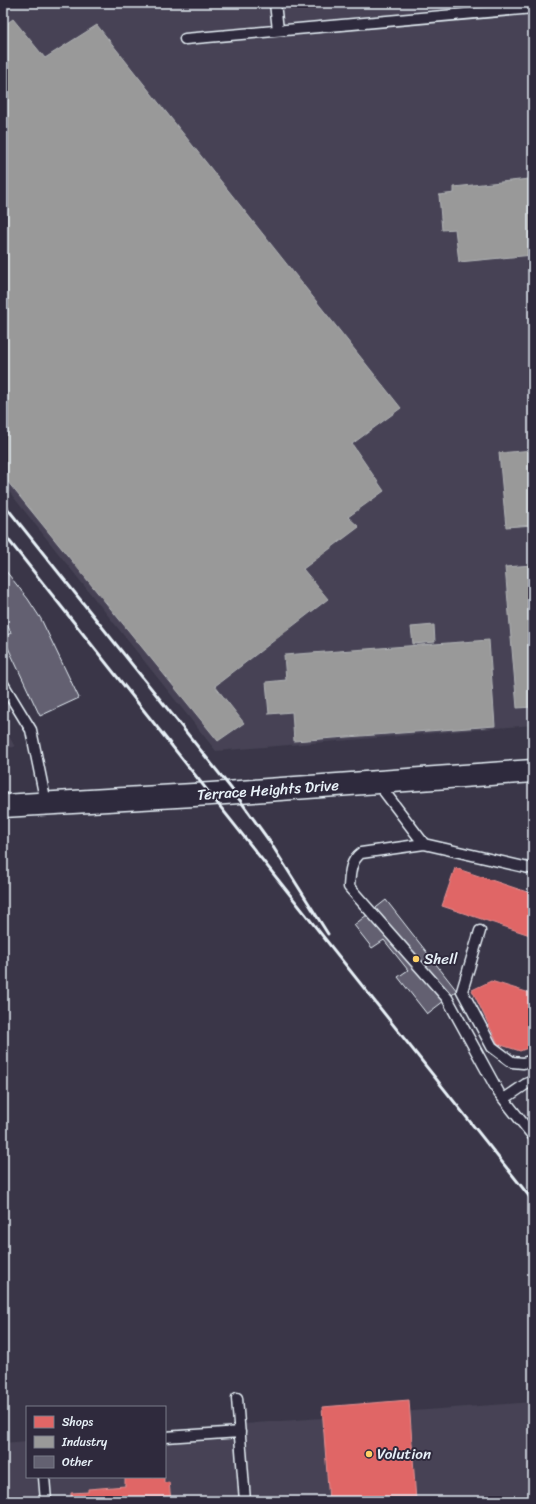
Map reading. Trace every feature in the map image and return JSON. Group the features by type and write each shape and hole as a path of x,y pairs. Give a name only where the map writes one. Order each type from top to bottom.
{"main road":[{"name":"Terrace Heights Drive","path":"3,806 219,793 533,771"}],"lane":[{"path":"275,3 278,30"},
{"path":"184,39 533,8"},
{"path":"3,684 31,730 46,803"},
{"path":"377,782 424,844"},
{"path":"533,869 424,844 361,853 355,857 350,871 349,887 447,998 498,1093 533,1136"},
{"path":"480,931 462,991 492,1047 512,1062 523,1064 533,1060"},
{"path":"504,1099 533,1081"},
{"path":"237,1398 245,1501"},
{"path":"166,1437 240,1432"},
{"path":"44,1478 46,1501"}],"shaded area":[{"path":"3,3 533,3 533,725 216,751 3,484"},
{"path":"3,725 15,747 3,748"},
{"path":"533,1402 533,1501 3,1501 3,1443 26,1441 26,1478 166,1478 166,1430"}],"building: Shops":[{"name":"Shell","path":"455,868 533,894 533,936 442,906"},
{"name":"Shell","path":"491,981 533,994 533,1046 520,1051 498,1044 472,990"},
{"name":"Volution","path":"409,1400 416,1501 329,1501 322,1407"},
{"path":"125,1478 164,1478 164,1483 169,1482 171,1501 71,1501 71,1493 88,1492 88,1489 125,1486"}],"building: Industry":[{"path":"13,19 45,58 97,25 401,408 352,444 384,491 348,517 359,527 303,569 328,599 215,686 244,723 218,741 3,476 3,26"},
{"path":"529,179 533,222 533,255 459,262 455,229 442,230 439,195 454,193 454,187"},
{"path":"533,450 533,525 506,527 499,453"},
{"path":"533,565 533,707 517,708 505,567"},
{"path":"434,625 435,642 413,644 411,627"},
{"path":"489,640 495,726 294,741 292,712 269,714 266,682 286,680 284,655"}],"building: Other":[{"path":"5,570 28,599 41,619 79,698 40,716 3,637 11,633 3,616 3,571"},
{"name":"Shell","path":"386,900 457,991 427,1014 398,977 408,970 384,940 372,948 354,925"}],"railway":[{"path":"3,503 234,792 270,842 328,934"},
{"path":"3,533 533,1201"}],"place":[{"name":"Shell","path":"416,959"},
{"name":"Volution","path":"369,1454"}]}
